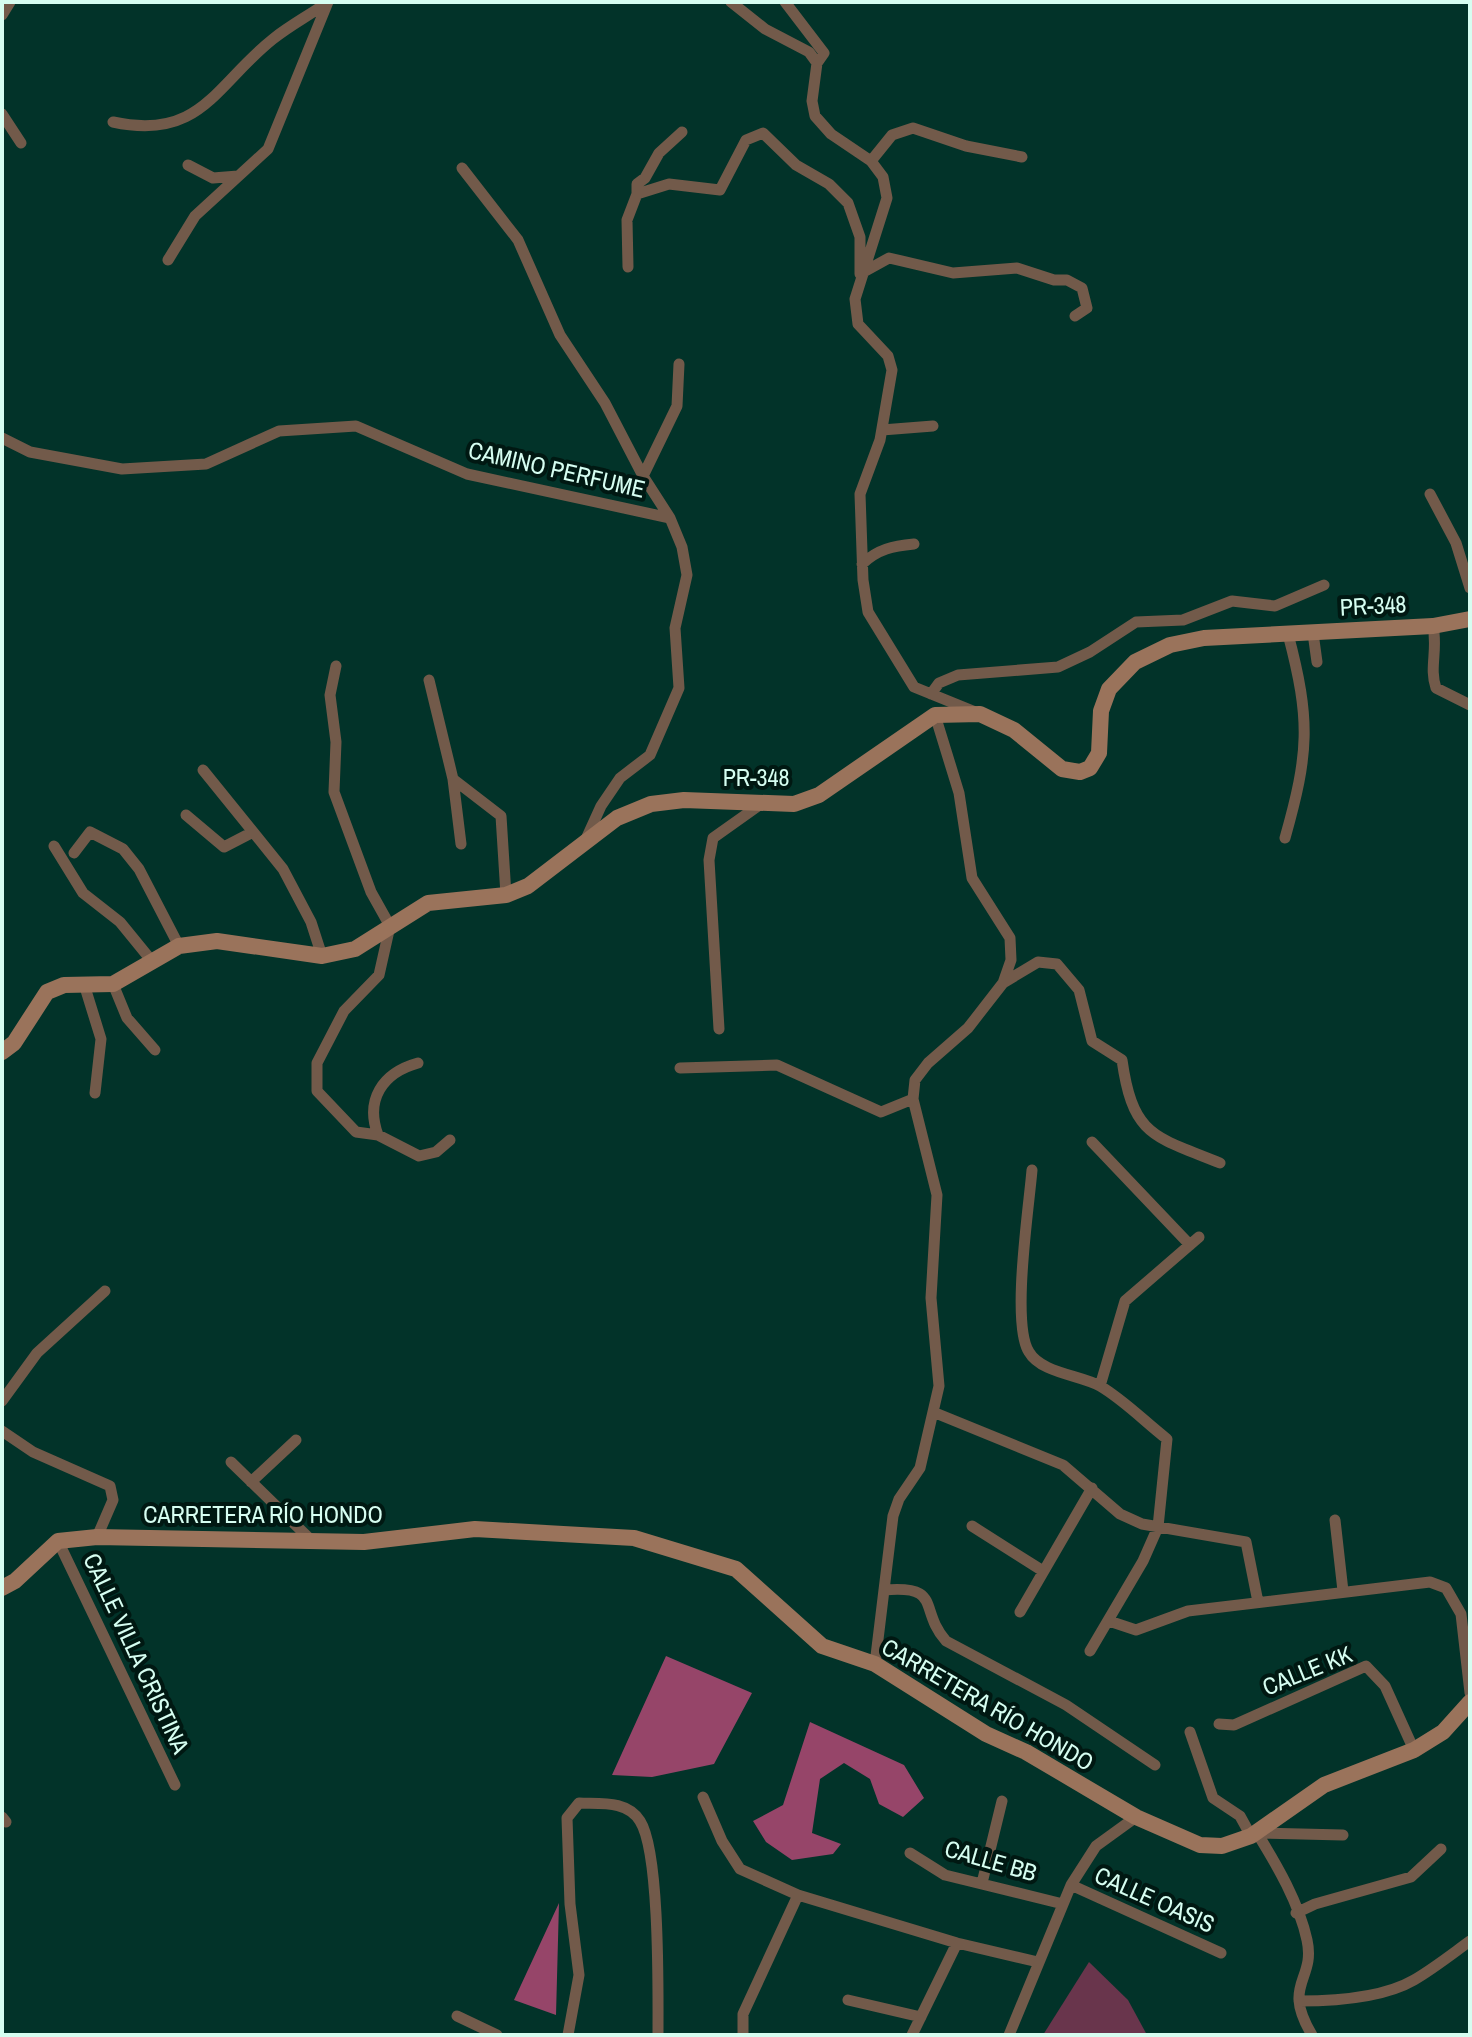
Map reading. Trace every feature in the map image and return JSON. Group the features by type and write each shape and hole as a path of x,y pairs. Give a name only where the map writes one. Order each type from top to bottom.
{"street":[{"path":"2,15 10,2"},
{"path":"113,122 143,128 167,125 207,105 272,40 327,2"},
{"path":"168,260 195,216 268,149 327,2"},
{"path":"731,2 765,29 809,52 817,63"},
{"path":"785,2 824,53 817,63 812,101 815,116 831,134 871,161 883,177 887,198 860,274 855,299 858,324 888,356 892,370 882,430 860,494 862,564 868,612 902,673 914,687 980,714"},
{"path":"2,114 21,143"},
{"path":"871,161 892,135 913,128 966,146 1022,157"},
{"path":"628,267 627,220 637,194 637,184 645,178 659,153 682,132"},
{"path":"637,194 669,184 720,190 746,140 763,133 796,165 829,184 848,203 860,237 860,274"},
{"path":"188,165 213,178 238,176"},
{"path":"462,168 518,240 560,335 605,403 643,476 670,518"},
{"path":"860,274 889,258 953,273 1017,268 1067,280 1082,288 1087,308 1075,316"},
{"path":"643,476 677,406 676,370"},
{"name":"CAMINO PERFUME","path":"2,438 30,452 122,469 206,464 279,431 356,426 467,474 670,518 682,547 687,575 675,628 679,688 650,755 620,778 601,806 586,839"},
{"path":"882,430 933,426"},
{"path":"1430,494 1456,543 1470,588"},
{"path":"862,564 873,554 890,547 914,544"},
{"path":"931,694 939,683 958,675 1058,667 1090,652 1136,622 1183,620 1232,601 1275,606 1324,585"},
{"name":"PR-348","path":"113,984 179,946 217,941 322,956 355,949 428,903 506,895 528,886 617,818 651,804 684,800 794,804 819,795 935,715 980,714 1014,730 1062,769 1080,772 1090,768 1099,753 1101,711 1109,689 1135,662 1170,645 1204,638 1433,626 1470,619"},
{"path":"1433,626 1437,649 1431,674 1436,688 1470,705"},
{"path":"1313,633 1317,662"},
{"path":"1285,838 1303,776 1306,749 1302,689 1288,634"},
{"path":"336,666 330,695 336,742 334,792 371,892 390,926 379,975 344,1011 317,1063 317,1091 356,1132 378,1135 419,1156 436,1152 450,1140"},
{"path":"429,680 453,779 461,844"},
{"path":"875,1664 893,1516 899,1499 920,1468 939,1386 931,1298 937,1195 913,1099 915,1080 928,1063 968,1028 1003,983 1011,960 1010,938 972,878 959,793 935,715"},
{"path":"203,770 283,869 311,922 322,956"},
{"path":"453,779 501,816 506,895"},
{"path":"719,1029 709,860 713,838 761,804"},
{"path":"186,815 224,847 251,833"},
{"path":"74,853 90,832 123,849 139,869 179,946"},
{"path":"54,846 83,893 120,922 151,960"},
{"path":"1003,983 1038,962 1057,964 1079,990 1092,1041 1122,1060 1132,1109 1152,1135 1220,1163"},
{"path":"84,984 101,1039 95,1093"},
{"path":"2,1052 14,1043 47,992 64,985 84,984 113,984 127,1018 155,1050"},
{"path":"378,1135 370,1115 375,1095 408,1065 418,1063"},
{"path":"680,1068 777,1065 881,1112 913,1099"},
{"path":"1092,1142 1195,1241 1125,1301 1100,1386"},
{"path":"1032,1170 1022,1278 1025,1339 1029,1353 1039,1362 1100,1386 1167,1439 1158,1527 1090,1651"},
{"path":"2,1401 37,1353 105,1291"},
{"path":"933,1412 1040,1453 1080,1477 1120,1514 1142,1524 1246,1542 1258,1602"},
{"path":"2,1431 33,1452 110,1486 113,1500 97,1537"},
{"path":"251,1482 296,1440"},
{"path":"231,1462 313,1542"},
{"path":"1020,1612 1092,1488"},
{"path":"1335,1520 1343,1591"},
{"path":"972,1526 1043,1571"},
{"name":"CARRETERA RÍO HONDO","path":"58,1541 97,1537 364,1542 475,1529 634,1538 736,1569 822,1646 875,1664 986,1734 1026,1752 1136,1817 1200,1845 1222,1846 1254,1835 1324,1785 1414,1750 1443,1732 1470,1702"},
{"path":"2,1588 15,1581 58,1541"},
{"name":"CALLE VILLA CRISTINA","path":"58,1541 175,1785"},
{"path":"1109,1621 1136,1630 1188,1611 1430,1582 1446,1588 1461,1614 1470,1693"},
{"path":"884,1590 921,1591 927,1597 935,1628 946,1641 1066,1705 1155,1765"},
{"name":"CALLE KK","path":"1219,1724 1234,1725 1366,1666 1385,1686 1414,1750"},
{"path":"1190,1732 1213,1798 1240,1816 1279,1869 1307,1941 1308,1959 1297,1990 1300,2015 1312,2035"},
{"path":"703,1797 722,1841 740,1869 798,1895 957,1943 1038,1962"},
{"path":"982,1883 1002,1801"},
{"path":"568,2035 579,1975 570,1904 567,1818 579,1803 621,1805 640,1820 648,1843 658,1940 658,2035"},
{"path":"1009,2035 1071,1885 1096,1846 1136,1817"},
{"path":"1254,1835 1343,1835"},
{"path":"1296,1913 1315,1904 1411,1877 1441,1849"},
{"name":"CALLE BB","path":"910,1853 945,1875 1063,1904"},
{"name":"CALLE OASIS","path":"1071,1885 1221,1953"},
{"path":"743,2035 743,2014 798,1895"},
{"path":"1299,2001 1321,2001 1395,1988 1412,1982 1470,1941"},
{"path":"912,2035 957,1943"},
{"path":"848,2000 921,2017"},
{"path":"457,2016 497,2035"}],"shaded area":[{"path":"666,1656 752,1693 714,1764 652,1777 612,1775"},
{"path":"810,1722 904,1765 924,1798 903,1817 879,1804 870,1779 844,1763 820,1779 812,1833 841,1844 833,1854 792,1860 766,1842 753,1821 783,1805"},
{"path":"559,1903 556,2015 514,2000"},
{"path":"1089,1962 1128,2000 1147,2035 1043,2035"}]}
